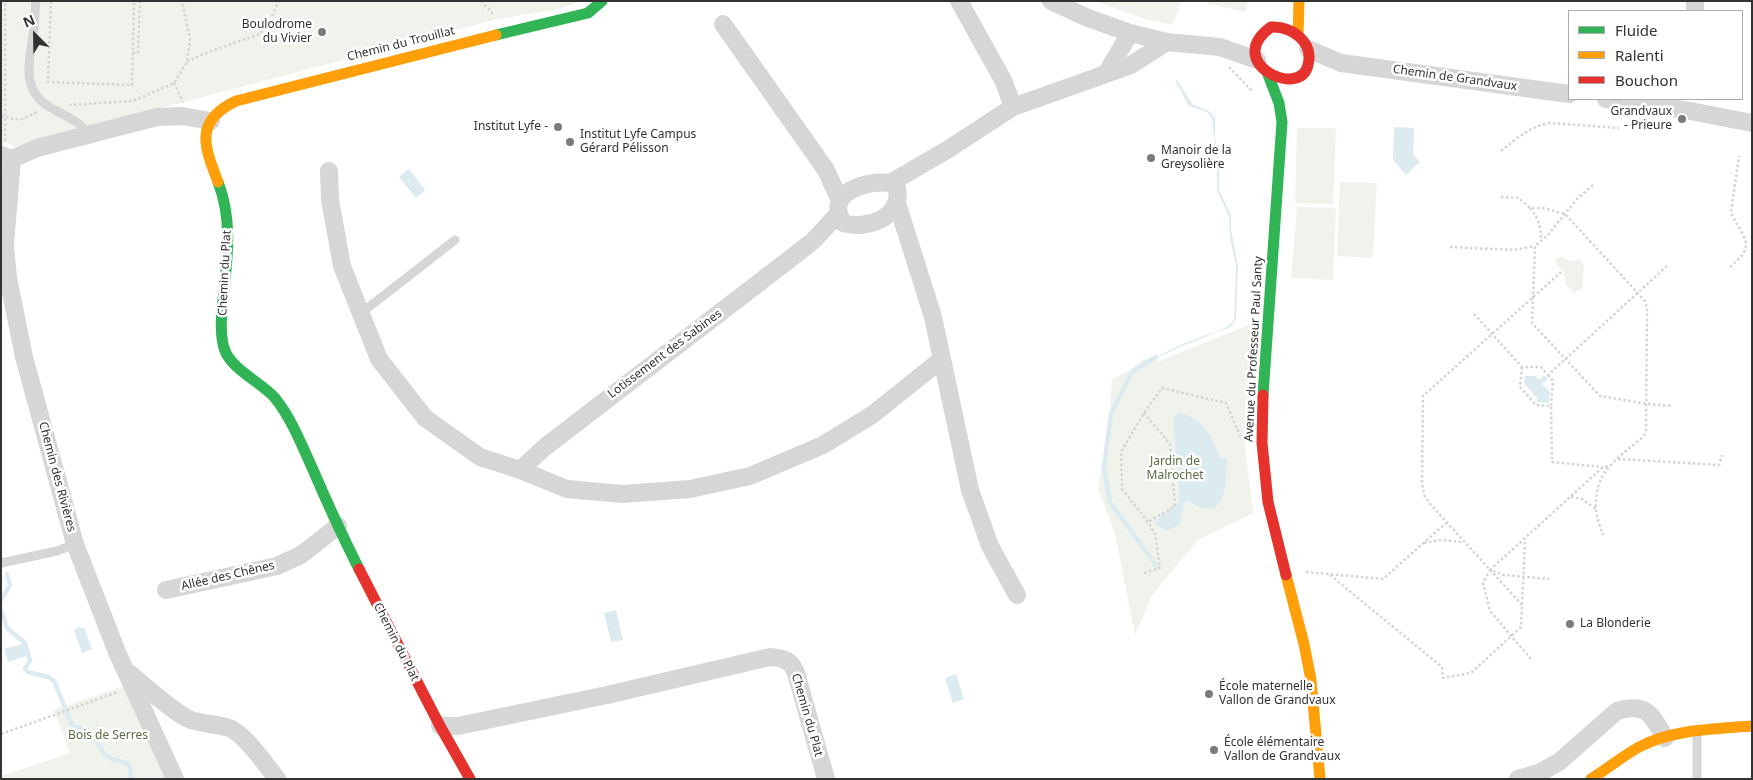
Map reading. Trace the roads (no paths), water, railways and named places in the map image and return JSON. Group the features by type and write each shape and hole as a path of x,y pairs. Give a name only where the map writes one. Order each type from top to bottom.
{"street":[{"name":"Chemin du Trouillat","path":"211,121 214,114 222,107 236,101 588,13 602,1"},
{"path":"959,1 1004,82 1013,106"},
{"path":"1051,1 1088,18 1130,33 1167,42 1220,47 1262,66 1281,80 1298,79 1308,64 1303,42 1299,1"},
{"path":"1262,66 1254,52 1256,38 1273,23 1285,28 1303,42"},
{"path":"722,24 826,170 840,213 854,226 878,222 889,214 895,194 937,156 1013,106 1131,65 1167,42"},
{"path":"1107,72 1130,33"},
{"path":"1220,47 1256,38"},
{"name":"Chemin de Grandvaux","path":"1303,42 1336,61 1568,94"},
{"name":"Chemin de Grandvaux","path":"1298,79 1316,67 1336,61"},
{"name":"Avenue du Professeur Paul Santy","path":"1262,66 1279,103 1282,122 1264,368 1262,443 1268,502 1304,644 1311,680 1320,779"},
{"name":"Avenue du Professeur Paul Santy","path":"1282,122 1289,100"},
{"path":"1620,100 1690,105 1752,123"},
{"path":"6,157 157,117 182,116 211,121"},
{"path":"169,117 207,140"},
{"name":"Chemin du Plat","path":"211,121 207,130 207,146 223,194 229,241 221,328 225,352 229,359 273,396 282,407 303,448 338,526 440,726 458,726 607,696 770,657 782,658 793,665 796,673 826,779"},
{"name":"Chemin des Rivières","path":"6,157 5,245 8,278 24,357 75,544 103,618 175,779"},
{"path":"826,170 856,186 882,182 895,194 912,255 933,318 970,490 990,546 1017,595"},
{"path":"329,171 330,200 342,266 379,359 425,418 480,457 520,470 567,489 623,494 690,488 750,476 823,445 856,425 872,415 942,359"},
{"name":"Lotissement des Sabines","path":"520,470 545,447 813,241 840,213 847,192 856,186"},
{"path":"878,222 896,234 912,255"},
{"name":"Allée des Chênes","path":"166,590 277,566 301,555 338,526"},
{"path":"130,678 191,720 235,730 256,752 276,779"},
{"path":"1518,779 1540,773 1558,762 1617,711 1629,707 1651,714 1665,738"},
{"path":"440,726 470,779"},
{"path":"1592,779 1640,747 1665,738 1697,730 1752,726"},
{"name":"Avenue du Professeur Paul Santy","path":"1313,779 1317,752"}],"lane":[{"path":"36,1 28,71 31,87 47,107 75,121 85,128 88,135"},
{"path":"360,314 455,240"},
{"path":"1,563 57,551 75,544"},
{"path":"1697,730 1697,779"}],"waterway":[{"path":"1156,357 1132,372 1111,414 1104,468 1110,502 1158,568"},
{"path":"1,600 10,585 7,574"},
{"path":"1,611 7,628 25,643 30,660 25,669 28,672 48,677 54,681 73,727 88,731 108,757 128,764 131,779"}],"place":[{"name":"Boulodrome du Vivier","path":"322,32"},
{"name":"Grandvaux - Prieure","path":"1682,119"},
{"name":"Institut Lyfe -","path":"558,127"},
{"name":"Institut Lyfe Campus Gérard Pélisson","path":"570,142"},
{"name":"Manoir de la Greysolière","path":"1151,158"},
{"name":"La Blonderie","path":"1570,624"},
{"name":"École maternelle Vallon de Grandvaux","path":"1209,694"},
{"name":"École élémentaire Vallon de Grandvaux","path":"1214,750"}],"park label":[{"name":"Jardin de Malrochet","path":"1175,469"},
{"name":"Bois de Serres","path":"108,736"}]}
